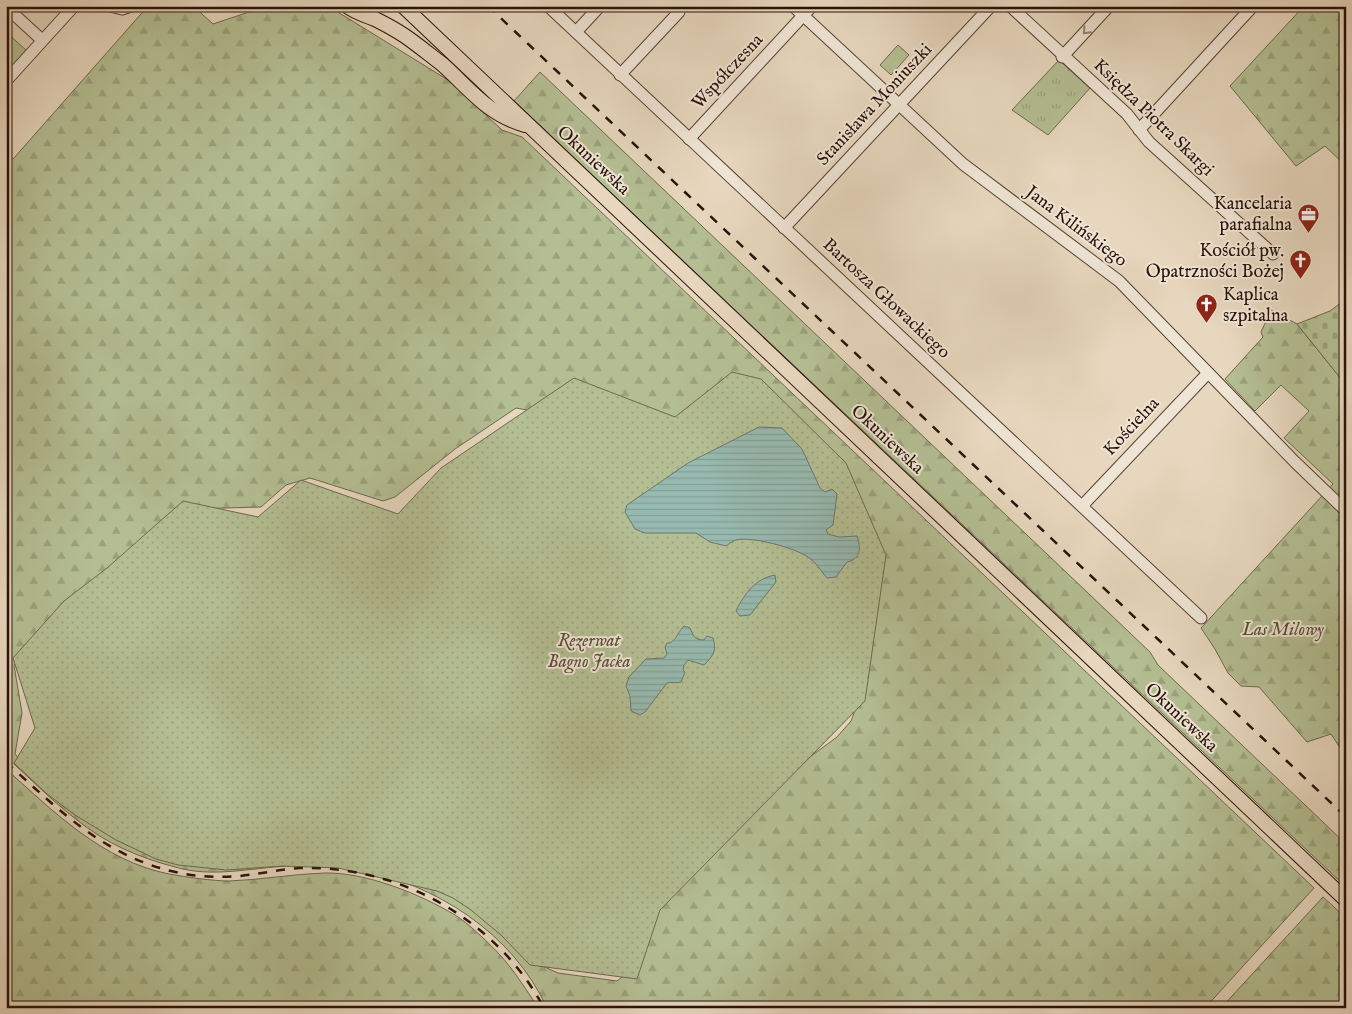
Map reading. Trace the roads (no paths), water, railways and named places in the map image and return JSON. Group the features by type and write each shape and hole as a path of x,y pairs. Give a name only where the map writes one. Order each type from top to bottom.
{"main road":[{"path":"347,6 360,14 374,18 406,37 442,64 483,104 497,114 511,121 528,125"},
{"name":"Okuniewska","path":"403,6 1346,900"}],"street":[{"path":"6,81 74,6"},
{"path":"110,6 122,9 131,6"},
{"name":"Bartosza Głowackiego","path":"548,6 1201,618"},
{"path":"576,32 600,6"},
{"name":"Jana Kilińskiego","path":"793,6 964,164 1119,281 1295,462 1346,511"},
{"name":"Współczesna","path":"688,139 812,6"},
{"name":"Stanisława Moniuszki","path":"784,228 991,6"},
{"name":"Księdza Piotra Skargi","path":"1010,6 1062,57 1126,114 1149,142 1273,254"},
{"path":"1062,57 1109,6"},
{"path":"1139,130 1253,6"},
{"path":"6,7 42,40"},
{"path":"620,75 679,12"},
{"name":"Kościelna","path":"1082,506 1208,373"}],"water":[{"path":"759,427 782,428 802,449 820,488 825,492 832,489 837,494 833,525 826,530 828,534 839,537 857,536 859,552 852,561 847,562 836,577 827,578 808,557 794,550 773,544 743,539 735,540 726,546 710,542 696,533 645,533 635,529 625,512 627,505 688,463"},
{"path":"775,575 776,582 750,615 740,616 736,611 751,588 756,583"},
{"path":"684,626 690,628 694,637 698,639 704,640 707,636 713,638 715,646 712,656 704,665 688,660 684,665 683,670 685,672 681,682 667,683 645,712 640,715 631,711 630,696 626,686 629,677 646,659 664,658 667,654 665,647 667,643 674,640"}],"railway":[{"path":"488,6 1346,817"},
{"path":"6,762 65,815 86,830 129,856 153,866 189,875 218,877 300,868 337,870 374,876 409,888 442,904 473,924 500,949 524,977 544,1008"}],"place":[{"name":"Kancelaria parafialna","path":"1308,233"},
{"name":"Kościół pw. Opatrzności Bożej","path":"1300,280"},
{"name":"Kaplica szpitalna","path":"1207,324"}],"park label":[{"name":"Las Milowy","path":"1283,630"},
{"name":"Rezerwat Bagno Jacka","path":"589,651"}]}
